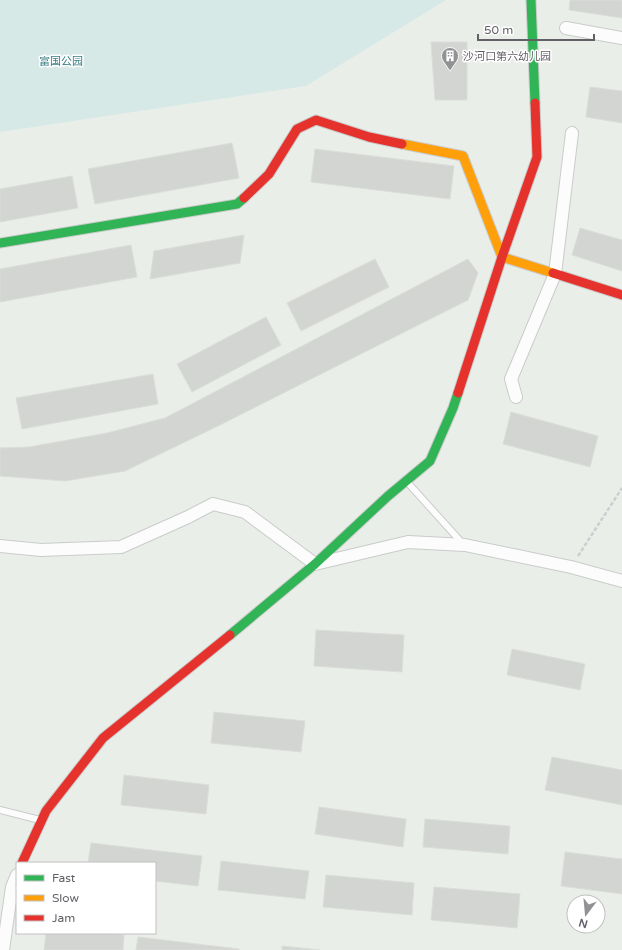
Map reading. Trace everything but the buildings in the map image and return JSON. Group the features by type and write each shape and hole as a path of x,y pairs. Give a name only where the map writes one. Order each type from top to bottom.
{"street":[{"path":"22,862 46,811 103,738 264,608 430,461 453,408 502,257 537,157 531,0"},
{"path":"566,28 622,38"},
{"path":"0,243 237,204 269,174 297,130 316,120 369,138 463,156 502,257"},
{"path":"516,397 510,379 555,274 572,133"},
{"path":"502,257 622,295"},
{"path":"0,546 41,550 121,547 213,504 245,512 314,564"},
{"path":"314,564 408,542 465,545 571,567 622,581"},
{"path":"3,950 12,887 16,877"}],"lane":[{"path":"406,481 465,545"},
{"path":"0,810 42,821"}],"path":[{"path":"571,567 622,488"}],"green space":[{"name":"富国公园","path":"0,0 446,0 306,86 0,132"}],"traffic: fast":[{"path":"531,0 535,103"},
{"path":"0,243 237,204 244,198"},
{"path":"230,635 315,564 388,496 430,461 458,393"}],"traffic: slow":[{"path":"402,144 463,156 502,257 553,273"}],"traffic: jam":[{"path":"458,393 502,257 537,157 535,103"},
{"path":"244,198 269,174 297,129 316,120 369,137 402,144"},
{"path":"553,273 622,295"},
{"path":"22,862 46,811 103,738 230,635"}],"place":[{"name":"沙河口第六幼儿园","path":"450,71"}]}
